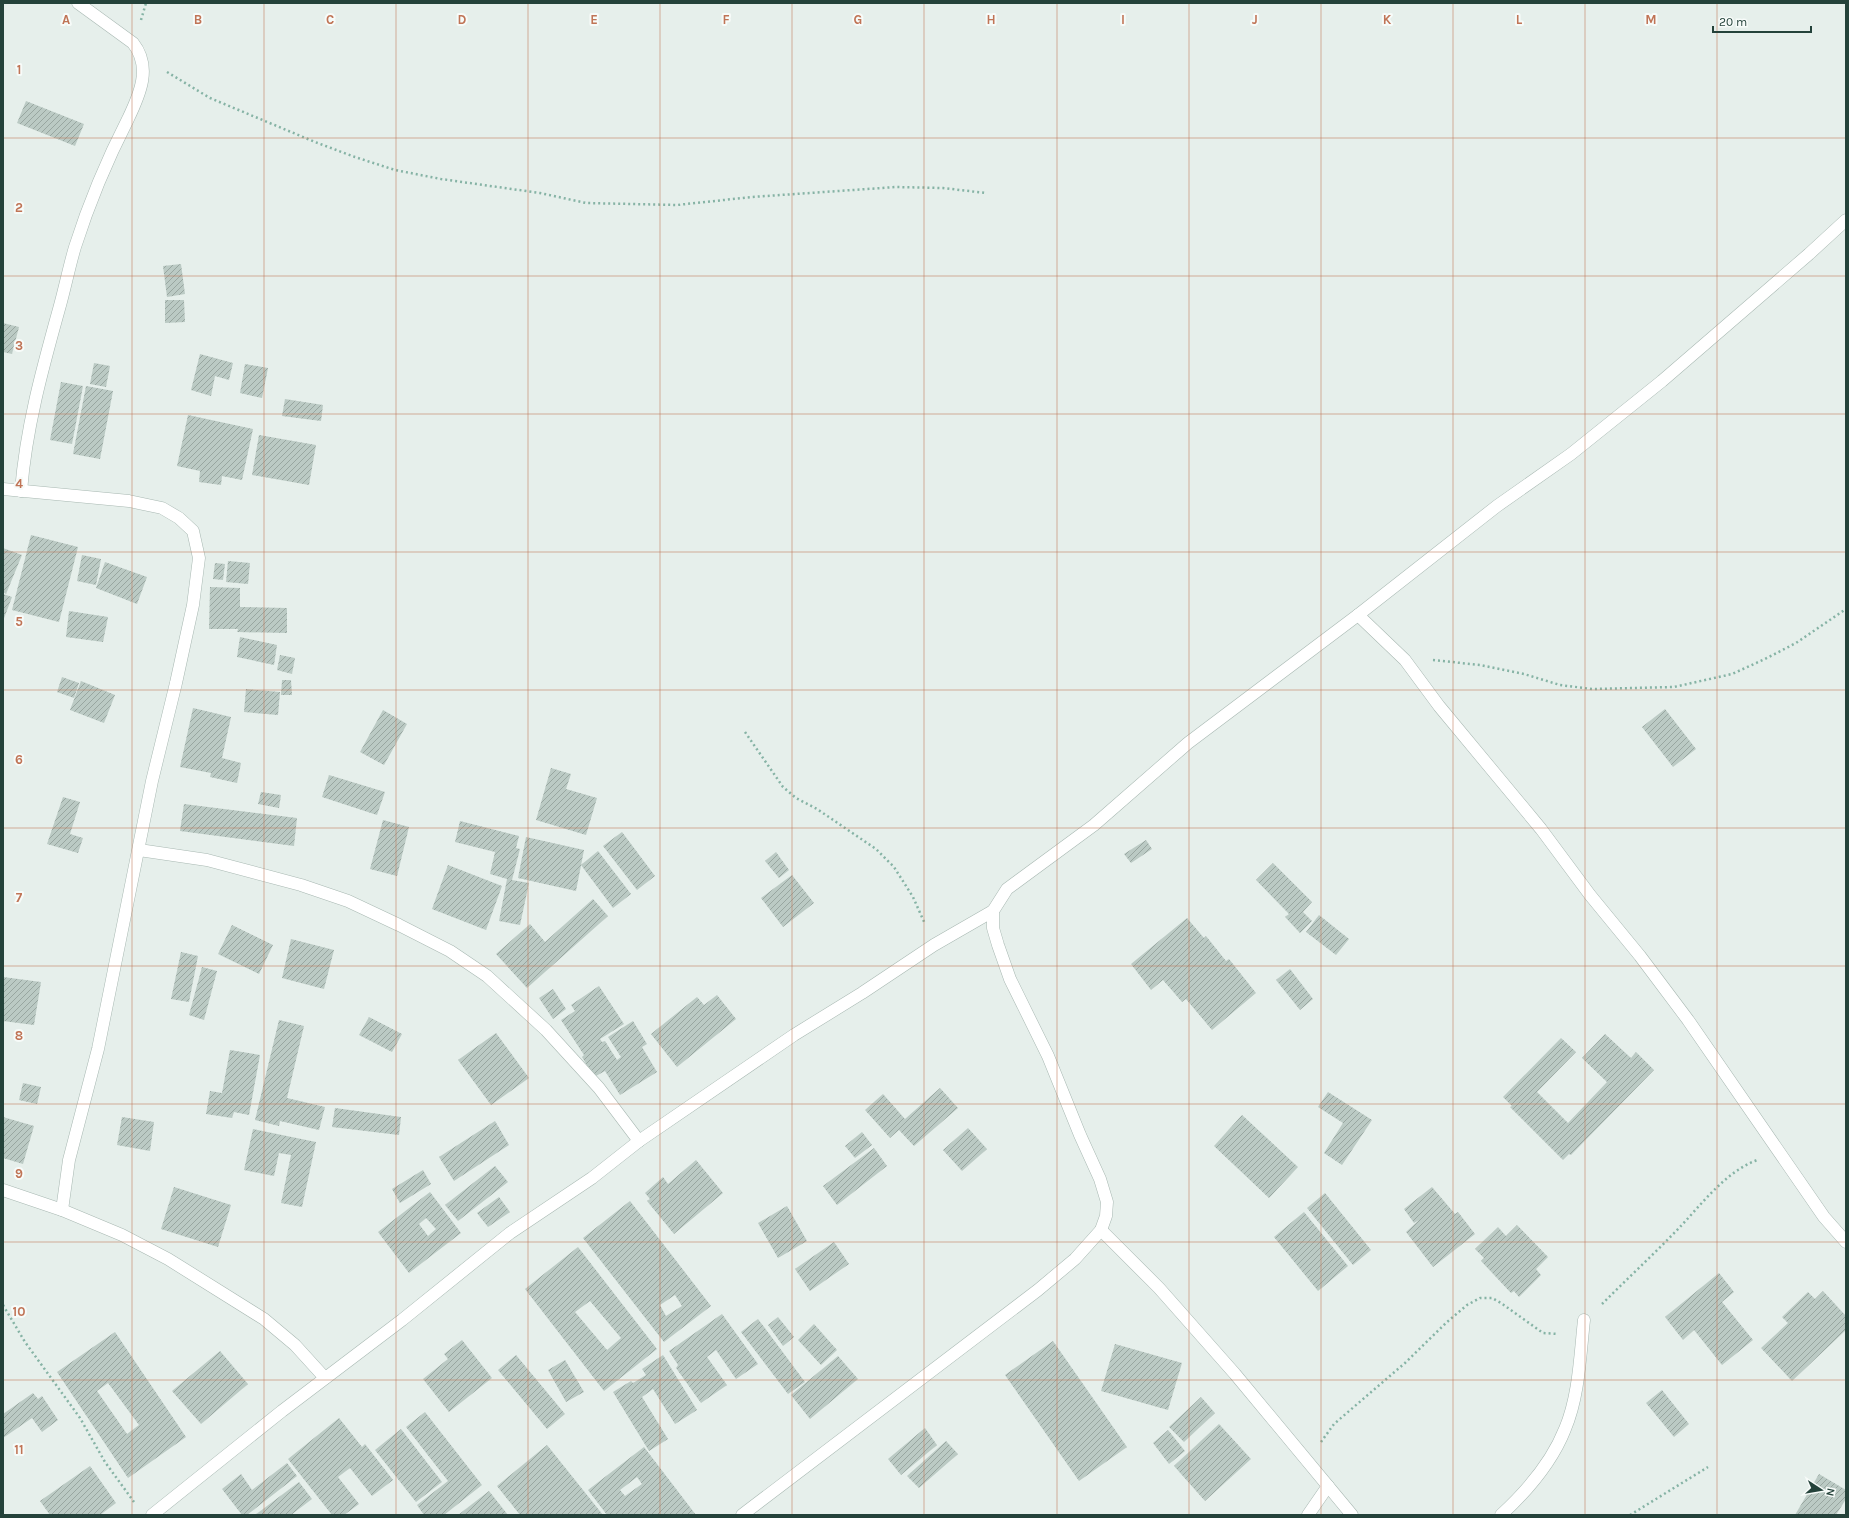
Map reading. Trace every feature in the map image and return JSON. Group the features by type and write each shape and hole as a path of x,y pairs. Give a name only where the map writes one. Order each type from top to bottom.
{"street":[{"path":"21,491 24,451 31,415 75,248 100,179 115,144 137,101 144,80 143,63 138,50 133,43 78,3"},
{"path":"152,1515 325,1378 402,1320 510,1233 592,1178 639,1141 794,1035 862,993 934,945 993,911 1008,889 1094,825 1188,743 1497,506 1571,454 1656,386 1809,254 1846,220"},
{"path":"3,489 128,501 162,508 179,518 193,531 199,558 193,605 152,781 98,1049 68,1160 62,1210"},
{"path":"1358,614 1405,660 1439,706 1536,823 1590,895 1640,956 1688,1020 1824,1217 1846,1242"},
{"path":"139,850 207,860 301,885 348,901 400,925 450,951 487,976 546,1030 599,1088 639,1141"},
{"path":"742,1515 1038,1290 1075,1259 1101,1230 1106,1216 1107,1202 1100,1179 1080,1135 1048,1056 1010,979 993,928 993,911"},
{"path":"3,1190 62,1210 129,1238 168,1258 264,1319 295,1345 325,1378"},
{"path":"1101,1230 1159,1288 1235,1374 1352,1515"},
{"path":"1501,1515 1532,1483 1553,1455 1566,1428 1574,1397 1584,1320"},
{"path":"1308,1515 1328,1486"}],"path":[{"path":"138,50 164,70 210,98 355,157 403,171 441,179 540,192 586,204 677,205 752,197 896,187 944,188 986,193"},
{"path":"1405,660 1437,660 1480,665 1524,674 1560,685 1592,689 1674,687 1732,674 1796,643 1846,609"},
{"path":"745,732 783,787 796,798 817,809 876,849 894,868 913,897 934,945"},
{"path":"1311,1467 1321,1442 1334,1424 1405,1363 1447,1322 1467,1305 1480,1298 1492,1298 1510,1308 1543,1333 1560,1334 1584,1320 1651,1256 1731,1174 1748,1163 1777,1150"},
{"path":"3,1305 25,1342 76,1413 105,1462 135,1503"},
{"path":"1630,1515 1708,1467"}],"building":[{"path":"26,101 84,124 75,146 17,123"},
{"path":"181,264 185,294 167,297 163,266"},
{"path":"165,300 184,300 185,322 165,323"},
{"path":"3,323 19,327 12,354 3,352"},
{"path":"200,354 233,363 229,380 215,376 211,396 191,390"},
{"path":"94,363 110,366 106,387 90,384"},
{"path":"245,364 268,368 262,398 240,393"},
{"path":"61,382 83,386 72,444 50,440"},
{"path":"86,386 113,391 100,459 73,454"},
{"path":"285,399 323,405 321,421 282,416"},
{"path":"188,415 253,429 242,480 222,476 221,485 199,482 200,471 177,466"},
{"path":"259,435 316,445 309,485 252,475"},
{"path":"31,535 78,547 59,622 12,610"},
{"path":"3,548 22,555 6,594 3,592"},
{"path":"82,555 101,559 96,585 77,581"},
{"path":"228,561 250,563 248,584 226,582"},
{"path":"105,562 147,577 137,604 96,588"},
{"path":"215,563 225,564 223,580 213,579"},
{"path":"210,587 240,588 240,607 287,608 287,633 237,632 238,629 209,629"},
{"path":"3,594 12,597 3,621"},
{"path":"69,611 108,617 103,642 66,637"},
{"path":"240,637 277,645 274,665 237,657"},
{"path":"280,655 295,658 292,674 277,670"},
{"path":"62,677 79,683 74,698 57,692"},
{"path":"282,680 291,680 292,695 281,695"},
{"path":"81,681 115,695 104,723 70,710"},
{"path":"246,689 280,692 278,715 244,712"},
{"path":"193,708 231,717 222,758 241,763 237,783 210,777 211,773 180,767"},
{"path":"1665,709 1696,749 1673,767 1642,727"},
{"path":"383,710 407,724 384,765 360,752"},
{"path":"551,768 571,774 566,789 597,798 586,835 536,820"},
{"path":"329,775 385,792 377,815 322,797"},
{"path":"261,792 281,795 279,808 258,804"},
{"path":"63,797 80,802 70,834 83,838 78,853 47,844"},
{"path":"184,804 297,818 294,846 180,831"},
{"path":"383,820 409,827 397,876 370,869"},
{"path":"460,821 519,836 516,848 520,849 512,880 529,883 520,925 499,921 507,879 490,874 495,852 455,842"},
{"path":"622,832 655,876 637,890 603,846"},
{"path":"526,837 584,850 576,891 518,878"},
{"path":"1146,840 1152,849 1131,863 1124,854"},
{"path":"598,851 631,894 613,908 581,865"},
{"path":"776,852 789,870 779,878 765,861"},
{"path":"1273,863 1312,902 1303,912 1312,921 1300,933 1285,917 1289,914 1256,880"},
{"path":"448,865 502,886 486,930 432,909"},
{"path":"792,875 814,903 783,927 761,898"},
{"path":"593,899 608,916 527,988 496,954 530,924 545,942"},
{"path":"1319,915 1349,939 1336,955 1306,932"},
{"path":"1187,918 1204,938 1206,936 1226,961 1229,959 1256,993 1212,1030 1186,999 1182,1002 1163,980 1151,990 1131,964"},
{"path":"232,925 273,945 259,974 218,954"},
{"path":"291,939 334,950 324,989 282,978"},
{"path":"181,952 198,956 189,1002 171,999"},
{"path":"202,967 217,971 204,1020 189,1015"},
{"path":"1290,969 1313,999 1300,1010 1276,980"},
{"path":"3,977 41,982 34,1025 3,1021"},
{"path":"599,986 624,1024 600,1039 602,1042 605,1041 617,1060 621,1057 608,1037 633,1021 647,1044 642,1047 657,1072 620,1095 605,1071 594,1077 582,1057 584,1055 561,1020 575,1011 571,1005"},
{"path":"553,989 566,1009 553,1019 539,998"},
{"path":"717,995 736,1019 677,1067 651,1034 697,997 704,1005"},
{"path":"369,1017 402,1034 392,1052 359,1035"},
{"path":"279,1020 304,1026 287,1098 325,1107 319,1130 280,1121 279,1126 255,1120"},
{"path":"496,1033 529,1078 491,1105 458,1060"},
{"path":"1605,1034 1631,1058 1636,1052 1654,1070 1571,1155 1569,1154 1563,1160 1510,1107 1512,1106 1503,1097 1561,1038 1576,1052 1537,1092 1568,1123 1607,1082 1582,1058"},
{"path":"230,1050 260,1055 249,1115 234,1112 232,1118 206,1114 210,1091 222,1093"},
{"path":"23,1083 41,1087 37,1104 19,1100"},
{"path":"940,1088 958,1108 914,1146 899,1130 890,1138 865,1110 883,1094 905,1119"},
{"path":"1328,1092 1372,1120 1342,1165 1324,1153 1343,1123 1318,1107"},
{"path":"335,1108 401,1117 399,1135 332,1127"},
{"path":"1242,1115 1298,1167 1269,1198 1214,1146"},
{"path":"3,1117 34,1126 23,1164 3,1158"},
{"path":"122,1117 154,1122 150,1151 117,1145"},
{"path":"495,1121 509,1145 454,1181 439,1157"},
{"path":"968,1128 987,1149 962,1171 943,1150"},
{"path":"253,1129 316,1142 302,1207 281,1203 291,1155 279,1153 274,1176 244,1170"},
{"path":"862,1132 872,1145 855,1158 845,1146"},
{"path":"874,1148 887,1166 837,1205 823,1186"},
{"path":"696,1160 723,1193 674,1234 647,1201 650,1199 645,1193 663,1177 668,1184"},
{"path":"495,1166 508,1182 458,1221 445,1205"},
{"path":"423,1170 431,1184 400,1203 392,1189"},
{"path":"174,1187 231,1205 218,1247 161,1229"},
{"path":"1432,1187 1455,1214 1458,1212 1475,1234 1433,1267 1406,1232 1419,1220 1414,1223 1404,1209"},
{"path":"430,1192 461,1233 409,1273 378,1232","holes":["426,1218 436,1229 428,1236 419,1224"]},
{"path":"1325,1193 1371,1250 1353,1265 1307,1208"},
{"path":"499,1197 510,1212 488,1227 477,1213"},
{"path":"630,1201 711,1306 664,1342 583,1238","holes":["675,1295 682,1306 666,1316 660,1305"]},
{"path":"787,1206 807,1241 778,1258 758,1223"},
{"path":"1304,1212 1348,1266 1318,1291 1274,1237"},
{"path":"1517,1225 1548,1257 1536,1269 1541,1275 1519,1297 1514,1291 1511,1293 1481,1261 1484,1258 1475,1249 1498,1227 1506,1236"},
{"path":"834,1242 849,1264 810,1291 795,1269"},
{"path":"578,1247 657,1349 604,1391 525,1289","holes":["590,1301 621,1338 607,1350 575,1312"]},
{"path":"1719,1273 1734,1292 1722,1302 1753,1340 1722,1365 1694,1330 1683,1340 1665,1317"},
{"path":"1823,1291 1846,1316 1846,1330 1792,1381 1761,1348 1788,1323 1782,1317 1808,1292 1815,1299"},
{"path":"722,1314 758,1364 736,1379 716,1350 707,1357 727,1385 701,1403 676,1368 678,1365 669,1351"},
{"path":"778,1317 794,1337 783,1346 768,1325"},
{"path":"758,1319 805,1382 788,1394 741,1332"},
{"path":"814,1324 837,1350 821,1365 798,1340"},
{"path":"115,1332 186,1437 128,1478 57,1372","holes":["108,1383 139,1425 127,1434 97,1391"]},
{"path":"462,1340 492,1378 449,1412 423,1379 448,1359 444,1354"},
{"path":"1053,1341 1127,1447 1079,1481 1005,1375"},
{"path":"1115,1344 1182,1363 1168,1410 1101,1391"},
{"path":"220,1351 248,1384 201,1424 172,1391"},
{"path":"516,1355 565,1414 547,1429 498,1370"},
{"path":"663,1355 697,1410 675,1424 653,1389 642,1397 668,1439 649,1451 613,1392 631,1381 633,1383 646,1375 642,1369"},
{"path":"838,1356 858,1379 810,1419 791,1395"},
{"path":"565,1360 584,1392 566,1402 548,1370"},
{"path":"1662,1390 1689,1424 1674,1437 1646,1403"},
{"path":"33,1393 38,1399 42,1396 58,1420 42,1432 32,1418 3,1438 3,1414"},
{"path":"1201,1397 1215,1413 1184,1442 1169,1427"},
{"path":"425,1412 482,1485 444,1515 424,1515 417,1505 448,1481 406,1427"},
{"path":"339,1418 362,1447 365,1444 393,1480 372,1496 350,1468 338,1477 359,1504 344,1515 332,1515 288,1459"},
{"path":"1219,1424 1251,1459 1205,1501 1174,1466"},
{"path":"925,1428 937,1445 901,1475 888,1459"},
{"path":"401,1429 442,1482 416,1502 375,1450"},
{"path":"1168,1430 1185,1451 1169,1464 1153,1443"},
{"path":"946,1441 958,1454 919,1488 907,1476"},
{"path":"547,1445 603,1515 520,1515 497,1486"},
{"path":"644,1447 696,1515 607,1515 588,1490","holes":["637,1477 642,1484 625,1496 620,1490"]},
{"path":"287,1463 297,1476 247,1515 242,1515 222,1489 241,1474 252,1490"},
{"path":"90,1466 116,1503 100,1515 50,1515 40,1501"},
{"path":"1819,1474 1846,1490 1846,1499 1836,1515 1795,1515"},
{"path":"299,1482 312,1499 291,1515 255,1515"},
{"path":"489,1491 508,1515 458,1515"}]}
